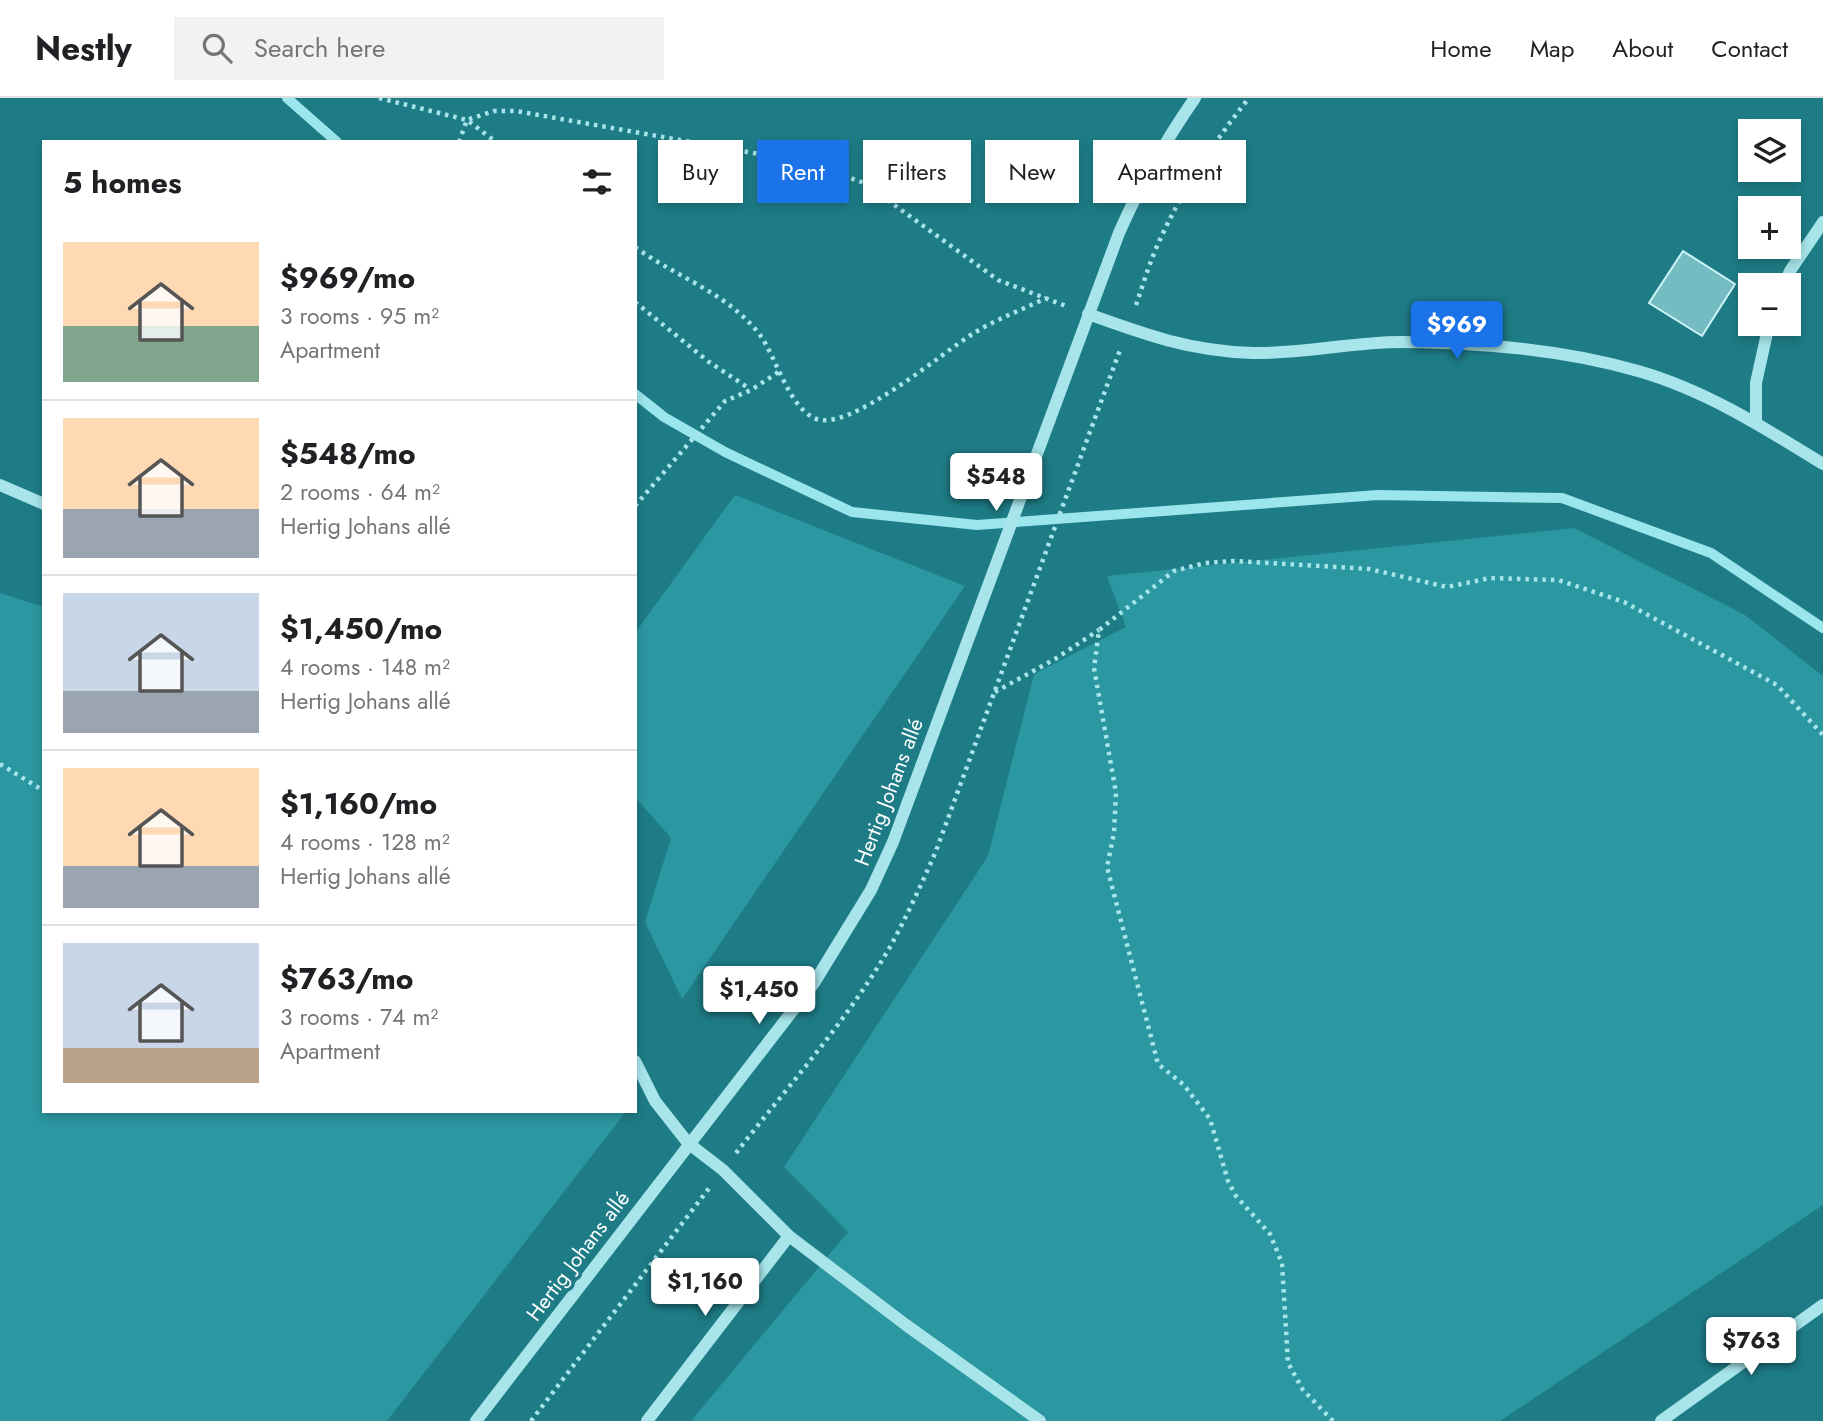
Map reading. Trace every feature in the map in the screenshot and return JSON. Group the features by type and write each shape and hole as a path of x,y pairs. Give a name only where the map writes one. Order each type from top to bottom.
{"street":[{"name":"Hertig Johans allé","path":"476,1421 688,1143 814,984 871,890 893,842 1088,314 1139,187 1195,98"},
{"path":"1789,273 1823,222"},
{"path":"1088,314 1161,341 1207,350 1254,353 1397,342 1507,348 1583,359 1638,371 1683,387 1756,422 1823,464"},
{"path":"1756,422 1756,383 1766,336"},
{"path":"0,485 42,504"},
{"path":"637,1065 655,1101 688,1143 723,1170 789,1236 906,1325 1040,1421"},
{"path":"647,1421 789,1236"},
{"path":"1661,1421 1823,1305"}],"path":[{"path":"379,98 467,120 493,140"},
{"path":"1025,609 1157,245 1213,146 1249,98"},
{"path":"467,120 494,111 516,111 810,163 864,183 998,280 1088,314"},
{"path":"460,140 467,120"},
{"path":"637,248 657,263 720,296 759,335 799,405 816,419 831,422 850,416 944,356 973,333 1046,298"},
{"path":"637,304 709,362 751,390"},
{"path":"637,504 725,401 751,390 780,371"},
{"path":"994,692 1055,659 1099,630 1174,571 1205,563 1234,561 1369,569 1447,587 1490,578 1558,580 1624,602 1777,685 1823,735"},
{"path":"1099,630 1094,668 1116,793 1114,833 1107,867 1158,1064 1184,1085 1210,1118 1228,1181 1236,1196 1270,1234 1282,1263 1288,1363 1303,1390 1334,1421"},
{"path":"0,764 42,790"}],"shaded area":[{"path":"735,495 965,586 682,999 645,922 671,838 637,799 637,630"},
{"path":"1574,528 1745,615 1823,676 1823,1205 1500,1421 691,1421 848,1232 784,1167 988,856 1034,674 1126,627 1107,576"},
{"path":"0,593 42,606 42,1113 624,1114 387,1421 0,1421"}],"building":[{"path":"1683,251 1735,284 1702,336 1649,303"}],"waterway":[{"path":"287,98 335,140"},
{"path":"637,396 664,417 725,452 852,512 977,525 1378,495 1562,498 1711,553 1823,628"}]}
